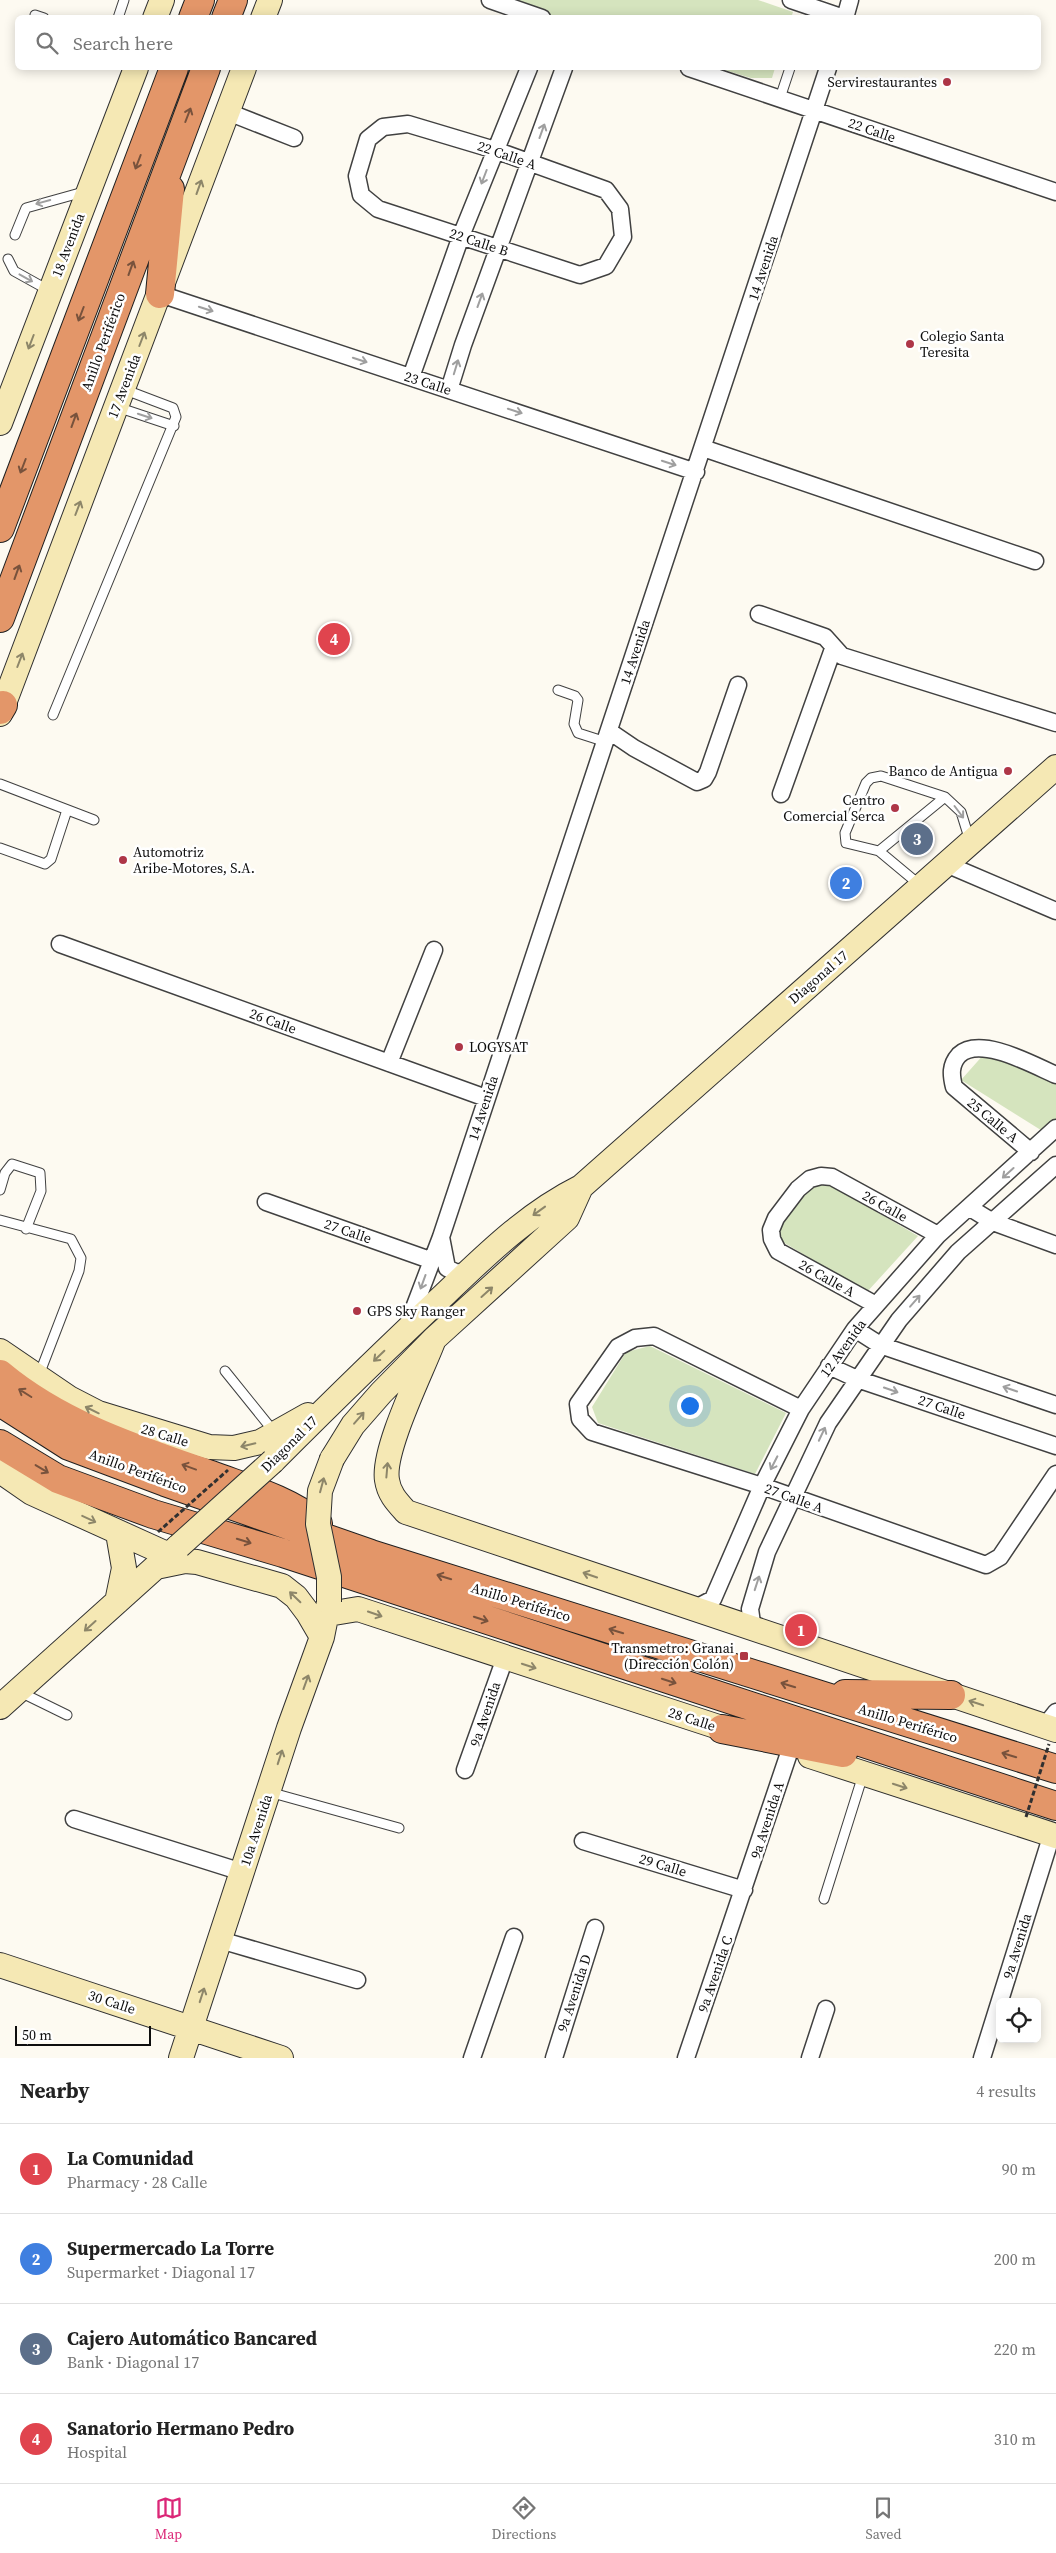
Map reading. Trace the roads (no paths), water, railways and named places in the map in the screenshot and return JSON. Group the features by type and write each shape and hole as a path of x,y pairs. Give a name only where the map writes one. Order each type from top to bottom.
{"highway":[{"path":"194,15 200,0"},
{"path":"227,15 232,0"},
{"path":"0,528 173,70"},
{"name":"Anillo Periférico","path":"0,618 205,70"},
{"path":"160,294 174,150"},
{"path":"0,1374 17,1388 55,1412 90,1429 268,1495 301,1510 318,1524"},
{"name":"Anillo Periférico","path":"0,1402 69,1446 164,1482 371,1554 815,1693 1052,1736"},
{"name":"Anillo Periférico","path":"0,1444 58,1479 154,1514 283,1553 1056,1806"},
{"path":"815,1693 951,1695"},
{"path":"722,1729 965,1777"}],"street":[{"path":"156,15 162,0"},
{"path":"264,15 270,0"},
{"path":"490,0 533,15"},
{"path":"792,0 807,12 826,15"},
{"path":"845,15 850,0"},
{"name":"18 Avenida","path":"2,414 135,70"},
{"name":"17 Avenida","path":"1,710 243,70"},
{"path":"411,377 461,236 528,70"},
{"path":"450,390 463,345 563,70"},
{"name":"22 Calle","path":"695,70 1056,192"},
{"name":"14 Avenida","path":"405,1331 430,1260 441,1237 696,472 827,70"},
{"path":"228,112 294,138"},
{"name":"22 Calle A","path":"378,209 361,195 357,176 368,139 383,127 408,124 495,150 606,190 620,209 623,238 606,266 580,275"},
{"name":"22 Calle B","path":"378,209 580,275"},
{"name":"23 Calle","path":"160,294 696,472"},
{"path":"703,448 1035,561"},
{"path":"759,614 824,637 833,649 842,656 1056,723"},
{"path":"781,794 833,649"},
{"path":"607,736 634,748 697,782 704,779 708,772 738,685"},
{"name":"Diagonal 17","path":"0,1707 273,1461 337,1396 516,1228 552,1201 581,1187 1056,766"},
{"path":"946,864 1056,910"},
{"name":"26 Calle","path":"60,944 486,1098"},
{"path":"389,1063 434,950"},
{"name":"25 Calle A","path":"1031,1152 954,1087 951,1074 957,1057 974,1046 992,1049 1056,1075"},
{"name":"12 Avenida","path":"692,1610 713,1599 762,1486 801,1409 855,1329 938,1235 1056,1128"},
{"name":"12 Avenida","path":"753,1630 750,1617 751,1600 767,1552 828,1423 880,1345 958,1252 1056,1165"},
{"name":"26 Calle","path":"778,1251 772,1239 771,1230 776,1218 798,1189 810,1179 832,1177 938,1235"},
{"name":"Diagonal 17","path":"328,1608 330,1577 318,1524 320,1491 332,1459 353,1425 381,1393 434,1339 567,1218 581,1187"},
{"name":"27 Calle","path":"266,1202 430,1260"},
{"path":"970,1208 993,1222 1056,1245"},
{"path":"441,1237 448,1268 455,1272 467,1273"},
{"name":"26 Calle A","path":"778,1251 876,1305"},
{"path":"855,1329 880,1345 1056,1404"},
{"name":"27 Calle A","path":"801,1409 654,1336 635,1338 618,1347 578,1404 580,1419 592,1432 762,1486 986,1565 993,1563 1000,1557 1056,1474"},
{"path":"434,1339 389,1450 386,1479 392,1498 406,1512 692,1610 951,1695 1052,1736"},
{"name":"28 Calle","path":"0,1351 38,1378 98,1413 210,1447 234,1448 260,1442 337,1396"},
{"name":"27 Calle","path":"829,1366 857,1379 1056,1446"},
{"path":"0,1471 32,1493 168,1556 197,1562 282,1586 296,1597 322,1637"},
{"path":"117,1602 124,1568 118,1533"},
{"name":"28 Calle","path":"328,1608 358,1609 722,1729 1054,1835"},
{"name":"10a Avenida","path":"181,2058 322,1637 328,1608"},
{"name":"9a Avenida","path":"465,1770 504,1658"},
{"name":"9a Avenida A","path":"744,1890 790,1750"},
{"path":"74,1819 242,1872"},
{"name":"9a Avenida","path":"982,2058 1054,1835"},
{"name":"29 Calle","path":"583,1841 744,1890"},
{"name":"9a Avenida C","path":"686,2058 744,1890"},
{"name":"9a Avenida D","path":"554,2058 595,1928"},
{"path":"472,2058 514,1937"},
{"path":"220,1940 356,1980"},
{"name":"30 Calle","path":"0,1965 281,2058"},
{"path":"810,2058 826,2009"}],"lane":[{"path":"119,15 124,0"},
{"path":"780,98 789,70"},
{"path":"15,235 26,208 89,190"},
{"path":"8,259 11,268 50,291"},
{"path":"120,398 174,426"},
{"path":"53,715 174,426 176,417 173,408 120,398"},
{"path":"558,690 575,696 578,700 574,724 578,733 607,736"},
{"path":"921,886 879,851 846,843 845,833 866,784 871,778 881,776 945,797 961,812 970,842"},
{"path":"0,784 94,820"},
{"path":"879,851 945,797"},
{"path":"0,848 45,864 51,859 67,810"},
{"path":"0,1190 5,1173 12,1164 40,1173 41,1191 26,1229"},
{"path":"0,1220 26,1229 71,1239 81,1258 79,1272 38,1378"},
{"path":"225,1371 275,1434"},
{"path":"18,1691 67,1715"},
{"path":"824,1899 863,1774"},
{"path":"269,1792 400,1828"}],"place":[{"name":"Servirestaurantes","path":"947,82"},
{"name":"Colegio Santa Teresita","path":"910,344"},
{"name":"Sanatorio Hermano Pedro","path":"334,639"},
{"name":"Banco de Antigua","path":"1008,771"},
{"name":"Centro Comercial Serca","path":"895,808"},
{"name":"Cajero Automático Bancared","path":"917,839"},
{"name":"Automotriz Aribe-Motores, S.A.","path":"123,860"},
{"name":"Supermercado La Torre","path":"846,883"},
{"name":"LOGYSAT","path":"459,1047"},
{"name":"GPS Sky Ranger","path":"357,1311"},
{"name":"La Comunidad","path":"801,1630"},
{"name":"Transmetro: Granai (Dirección Colón)","path":"744,1656"}]}
